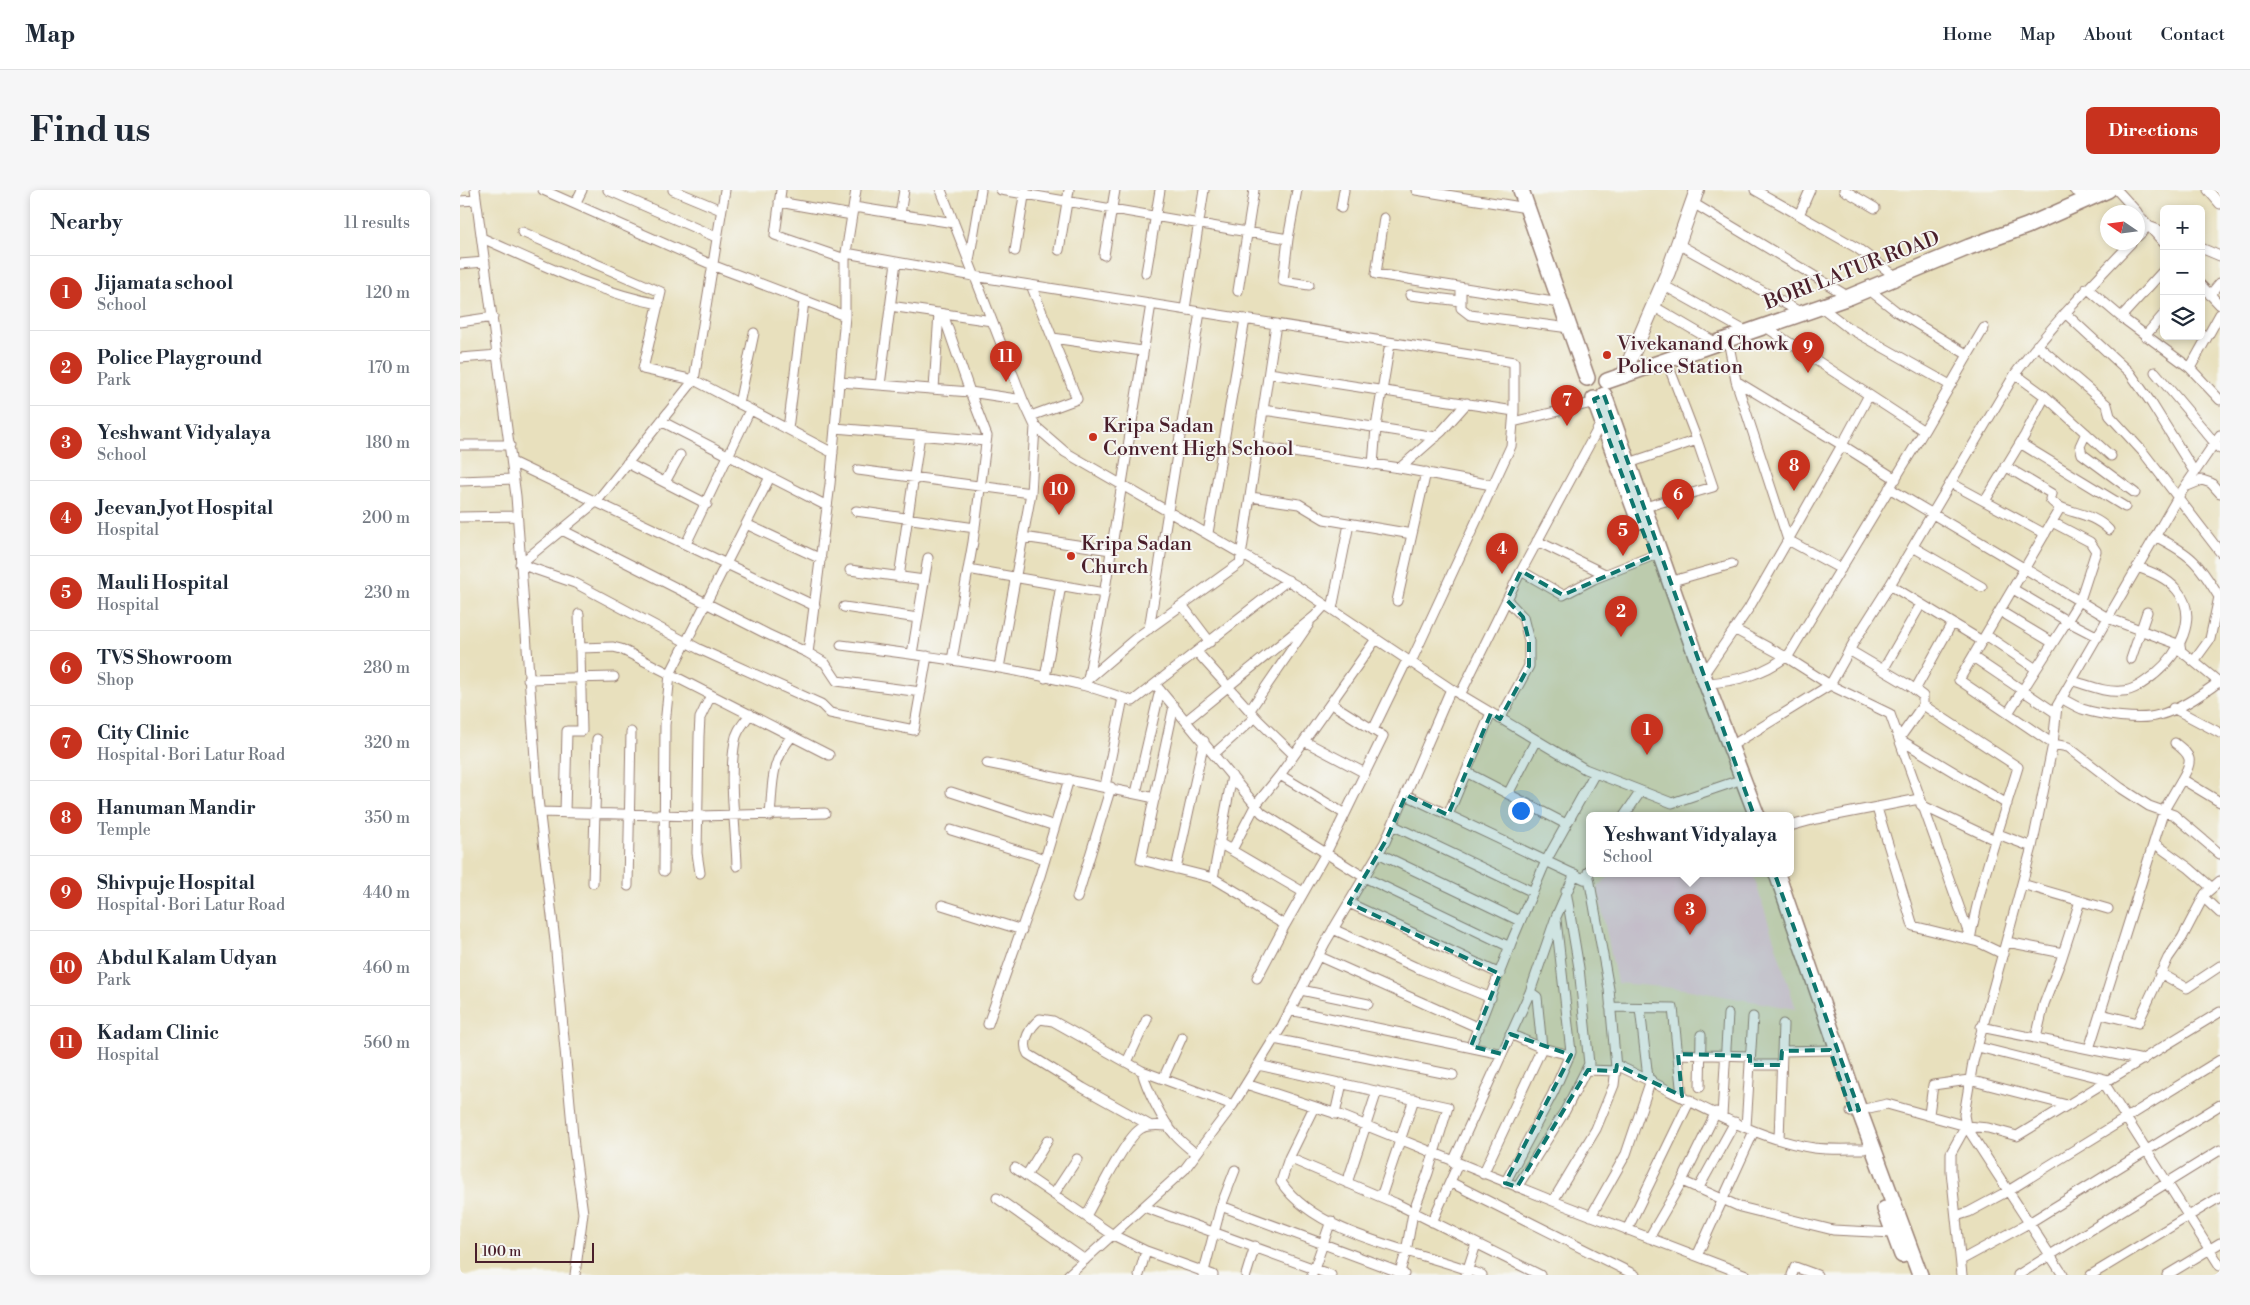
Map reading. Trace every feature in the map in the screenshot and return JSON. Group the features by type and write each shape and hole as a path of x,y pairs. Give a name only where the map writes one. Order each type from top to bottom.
{"main road":[{"path":"1521,190 1569,328 1629,463 1705,679 1756,812"},
{"path":"1530,190 1597,388 1602,420 1745,812"},
{"name":"BORI LATUR ROAD","path":"1597,388 1622,376 1723,342 1800,312 1849,297 2091,199 2108,190"},
{"path":"1622,376 1663,285 1695,196"},
{"path":"1767,877 1796,964 1920,1275"},
{"path":"1778,877 1855,1111 1864,1149 1893,1233 1910,1275"}],"street":[{"path":"543,190 711,265 845,316"},
{"path":"575,204 582,190"},
{"path":"608,190 716,237"},
{"path":"673,190 721,210"},
{"path":"520,564 597,501 694,380 724,190"},
{"path":"781,190 775,235 845,256 896,262 1514,362 1514,411 1511,446 1409,661 1373,730"},
{"path":"808,653 833,453 845,316 845,256 856,190"},
{"path":"900,214 904,190"},
{"path":"941,190 1023,400 1035,426 1031,493 1000,668"},
{"path":"969,263 981,190"},
{"path":"1001,190 1025,192 1067,202 1288,239"},
{"path":"1059,250 1069,190"},
{"path":"1104,255 1115,190"},
{"path":"1146,273 1160,190"},
{"path":"1185,309 1204,190"},
{"path":"1238,291 1254,190"},
{"path":"1297,190 1283,281 1309,285"},
{"path":"1341,208 1344,190"},
{"path":"1416,190 1527,208"},
{"path":"1755,190 1871,257 1898,278"},
{"path":"1799,215 1810,190"},
{"path":"1844,190 1875,208"},
{"path":"2074,190 2091,199"},
{"path":"2117,190 2130,205"},
{"path":"2208,190 2220,204"},
{"path":"1015,251 1025,192"},
{"path":"460,201 476,195 514,478 528,679 540,812 574,1147 583,1213 575,1275"},
{"path":"1695,196 1849,297"},
{"path":"780,202 853,211 900,214 954,223"},
{"path":"1384,218 1376,274 1560,303"},
{"path":"2145,222 2160,239"},
{"path":"2148,226 2160,230"},
{"path":"2145,229 2148,226"},
{"path":"522,232 662,292 643,369 694,380 833,453"},
{"path":"482,238 618,296 659,304"},
{"path":"1678,244 1800,312"},
{"path":"1731,746 1830,685 1849,650 1933,514 2015,374 2037,345 2087,288 2124,250"},
{"path":"2205,250 2220,256"},
{"path":"460,264 485,262"},
{"path":"880,385 896,262"},
{"path":"2121,317 2160,274"},
{"path":"2210,295 2220,282"},
{"path":"1031,285 1076,399 1031,416"},
{"path":"1663,285 1747,332"},
{"path":"1461,288 1461,308 1470,314 1569,328"},
{"path":"2087,288 2145,336 2190,368 2220,400"},
{"path":"1868,289 1896,311 1968,355"},
{"path":"2205,289 2220,306"},
{"path":"1410,294 1461,301"},
{"path":"788,429 804,300"},
{"path":"1085,682 1104,593 1151,304"},
{"path":"890,306 992,320"},
{"path":"1654,306 1723,342 1788,540 1840,569"},
{"path":"1820,306 1847,327 1950,385"},
{"path":"1149,629 1200,312"},
{"path":"2065,313 2130,374 2152,404 2195,473"},
{"path":"934,389 941,314"},
{"path":"941,314 987,436 975,528 952,660"},
{"path":"2190,368 2220,314"},
{"path":"460,322 493,317"},
{"path":"1208,533 1245,319"},
{"path":"2145,336 2160,319"},
{"path":"1085,682 1149,629 1240,563 1259,447 1276,324"},
{"path":"1764,326 1924,430"},
{"path":"1868,395 1788,540 1705,679 1728,682 1779,664 1786,657 1896,479 1984,328"},
{"path":"739,404 754,333"},
{"path":"1052,338 1142,351"},
{"path":"1373,465 1376,427 1384,390 1390,343"},
{"path":"2037,345 2107,404 2110,416 2143,452 2220,552"},
{"path":"460,358 498,355"},
{"path":"1645,508 1713,487 1667,362"},
{"path":"1269,372 1514,411"},
{"path":"2155,372 2217,447"},
{"path":"2015,374 2045,396 2111,456"},
{"path":"1736,381 1896,479"},
{"path":"840,382 970,392 1023,400"},
{"path":"1513,422 1597,388"},
{"path":"1985,501 2020,443 2045,396"},
{"path":"1400,468 1436,437 1467,404"},
{"path":"686,544 750,410"},
{"path":"1264,410 1436,437"},
{"path":"661,420 827,506"},
{"path":"1460,695 1521,571 1602,420"},
{"path":"1035,426 1065,452 1288,580 1460,695 1595,773 1672,803 1734,782"},
{"path":"835,428 986,442"},
{"path":"2086,434 2080,446 2082,454 2135,493"},
{"path":"899,577 920,435"},
{"path":"2063,1275 1966,1126 1964,1115 1969,1080 2032,847 2053,744 2056,713 2061,698 2178,497 2217,447 2220,435"},
{"path":"1629,463 1697,440"},
{"path":"2020,443 2125,507"},
{"path":"460,445 510,445"},
{"path":"1259,447 1426,472 1492,485"},
{"path":"665,482 680,455"},
{"path":"512,462 815,606"},
{"path":"627,463 706,504"},
{"path":"2005,466 2052,494 2050,499 2055,506 2100,521 2109,530"},
{"path":"858,470 1031,493"},
{"path":"1397,601 1426,472"},
{"path":"664,871 665,725 670,674 770,477"},
{"path":"460,481 514,478"},
{"path":"2184,488 2202,480 2211,483 2220,494"},
{"path":"1951,483 2045,534"},
{"path":"1889,488 2108,618 2180,645"},
{"path":"1251,497 1292,502 1304,506 1318,516 1349,524 1412,534"},
{"path":"2060,508 1959,680 2053,744 2068,746 2121,788 2149,806 2174,815 2220,854"},
{"path":"856,511 975,528"},
{"path":"460,517 517,516"},
{"path":"2008,713 2080,600 2096,550 2090,542 2052,522"},
{"path":"746,524 820,560"},
{"path":"1187,720 1314,616 1328,607 1349,524"},
{"path":"562,530 808,653 825,663 837,682 921,692"},
{"path":"2155,536 2189,555 2203,572 2219,597 2210,639 2194,661"},
{"path":"1023,537 1111,550"},
{"path":"1538,541 1605,574"},
{"path":"1913,547 1982,587"},
{"path":"1521,571 1563,595 1605,574 1652,556"},
{"path":"912,654 928,558"},
{"path":"520,564 575,583 686,641 821,704 830,713 914,730 927,656"},
{"path":"1670,582 1732,564"},
{"path":"2061,698 2083,709 2108,714 2141,717 2159,716 2189,702 2220,682 2181,651 2180,645 2186,619 2184,602 2177,590 2167,581 2137,567"},
{"path":"968,569 1104,593"},
{"path":"850,570 924,580"},
{"path":"840,645 927,656 1000,668 1045,678 1085,682 1133,701 1158,687 1197,652 1288,580"},
{"path":"1045,678 1061,585"},
{"path":"1890,585 1952,623 1984,638 2036,669"},
{"path":"2013,589 2067,621 2098,636"},
{"path":"1500,719 1529,666 1529,641 1522,617 1507,600"},
{"path":"1182,604 1210,642"},
{"path":"1882,670 1921,604"},
{"path":"844,607 918,618"},
{"path":"2000,611 2053,643"},
{"path":"2131,659 2147,612"},
{"path":"565,813 567,731 582,731 579,614"},
{"path":"1214,754 1253,714 1314,616"},
{"path":"1915,690 1952,623"},
{"path":"1734,629 1786,657 1830,685 1890,714 1970,940"},
{"path":"1232,850 1255,806 1332,704 1376,639"},
{"path":"2073,680 2099,689 2120,692 2132,690 2165,666 2180,645"},
{"path":"580,648 613,647 621,649 829,755"},
{"path":"1849,650 1924,696 1923,705 1899,739"},
{"path":"1197,652 1253,714 1293,754"},
{"path":"1973,657 2056,713"},
{"path":"528,679 614,676"},
{"path":"1158,687 1262,813 1364,877 1510,946"},
{"path":"1136,793 1158,687"},
{"path":"1068,1275 1184,1170 1233,1104 1274,1039 1318,956 1378,853 1406,795 1451,689"},
{"path":"700,873 697,853 700,718 712,695"},
{"path":"1077,898 1108,787 1123,698"},
{"path":"1257,978 1326,853 1383,736 1332,704"},
{"path":"1923,705 2018,767 1974,916 1970,940"},
{"path":"1174,706 1141,860 1213,878 1245,898 1250,904 1286,925"},
{"path":"2173,708 2220,734"},
{"path":"1448,815 1491,713"},
{"path":"737,866 733,782 734,741 737,732 750,714"},
{"path":"628,886 631,732"},
{"path":"770,816 775,763 782,748 792,736"},
{"path":"593,884 597,739"},
{"path":"1899,739 2007,804"},
{"path":"1508,794 1536,740"},
{"path":"1176,869 1204,741"},
{"path":"1304,741 1365,772"},
{"path":"2089,1048 2164,810 2188,768 2190,759 2188,753 2175,743"},
{"path":"986,762 1154,798"},
{"path":"1466,772 1566,824"},
{"path":"1471,1046 1520,921 1546,861 1595,773"},
{"path":"1280,775 1345,814"},
{"path":"1213,878 1232,776"},
{"path":"988,1024 1022,930 1069,779"},
{"path":"2182,779 2220,802"},
{"path":"1627,812 1641,791"},
{"path":"951,792 1055,826"},
{"path":"1406,795 1575,874 1584,878 1586,875"},
{"path":"1794,825 1862,809 1920,802 1997,837 2032,847"},
{"path":"1877,808 1913,926 1970,940 2004,954"},
{"path":"540,812 698,816 825,814"},
{"path":"1392,825 1533,892"},
{"path":"951,830 1045,859"},
{"path":"1219,843 1303,892"},
{"path":"2154,843 2189,868 2212,888"},
{"path":"1378,853 1520,921"},
{"path":"1432,1222 1510,1034 1530,992 1556,917 1575,874"},
{"path":"1553,1202 1596,1129 1614,1085 1616,1068 1610,1008 1590,877"},
{"path":"2101,1014 2138,1023 2168,958 2182,938 2203,897 2220,880"},
{"path":"2022,884 2108,909"},
{"path":"1516,1187 1547,1142 1590,1064 1585,1014 1566,891"},
{"path":"2203,897 2220,913"},
{"path":"2036,1038 2044,1004 2080,901"},
{"path":"1348,903 1500,974"},
{"path":"942,905 1022,930"},
{"path":"1505,1183 1553,1093 1570,1055 1565,989 1556,917"},
{"path":"1333,930 1491,998"},
{"path":"2007,942 2063,953"},
{"path":"1318,956 1479,1028"},
{"path":"2160,974 2187,988 2220,966"},
{"path":"1300,990 1368,1004"},
{"path":"1483,1174 1542,1048 1537,997 1530,992"},
{"path":"1610,1008 1674,1008 1678,1054 1686,1098 1627,1230"},
{"path":"1591,1216 1626,1154 1649,1079 1640,1008"},
{"path":"1290,1010 1471,1046 1502,1054"},
{"path":"1855,1111 1887,1104 1929,1114 1966,1126 1988,1128 2017,1136 2220,1012"},
{"path":"1649,1238 1719,1114 1726,1056 1728,1014"},
{"path":"1697,1256 1724,1201 1750,1129 1752,1017"},
{"path":"1150,1126 1028,1054 1025,1041 1036,1022 1040,1019 1048,1019 1142,1071 1233,1104"},
{"path":"1127,1062 1147,1019"},
{"path":"1779,1139 1783,1024"},
{"path":"1982,1027 2143,1060"},
{"path":"1510,1034 1542,1048 1570,1055"},
{"path":"1700,1087 1701,1035"},
{"path":"1164,1079 1182,1037"},
{"path":"1274,1039 1453,1075"},
{"path":"1978,1047 2107,1081 2126,1116 2220,1266"},
{"path":"1782,1051 1830,1050"},
{"path":"1678,1054 1726,1056 1781,1065"},
{"path":"1956,1216 1969,1212 2008,1191 2126,1116 2220,1060"},
{"path":"1221,1206 1401,1274 1413,1213 1428,1173 1448,1107 1258,1065"},
{"path":"1588,1070 1616,1068 1649,1079 1750,1129 1779,1139 1814,1148 1864,1149"},
{"path":"1142,1071 1148,1089 1169,1126 1175,1135 1196,1154"},
{"path":"1929,1114 1933,1085 1969,1080 2067,1105"},
{"path":"1335,1114 1342,1083"},
{"path":"1246,1084 1335,1114 1553,1202 1746,1275"},
{"path":"1347,1183 1377,1091"},
{"path":"1381,1197 1414,1099"},
{"path":"1961,1260 2029,1223 2220,1105"},
{"path":"1314,1106 1289,1158 1281,1182 1300,1204 1370,1239 1467,1272 1482,1275"},
{"path":"1698,1189 1735,1122"},
{"path":"1086,1216 1130,1138 1136,1131 1150,1126 1169,1126"},
{"path":"1962,1275 1951,1171 1951,1153 1966,1126"},
{"path":"1026,1176 1048,1140"},
{"path":"2018,1275 2220,1150"},
{"path":"1289,1158 1381,1197 1540,1275"},
{"path":"1054,1194 1077,1159"},
{"path":"1015,1168 1113,1234 1146,1251 1206,1274 1221,1206 1235,1170"},
{"path":"1682,1181 1724,1201 1833,1230 1893,1233"},
{"path":"1450,1182 1636,1275"},
{"path":"2091,1275 2220,1197"},
{"path":"997,1198 1085,1260"},
{"path":"1144,1206 1255,1246 1313,1272 1330,1275"},
{"path":"1313,1272 1331,1221"},
{"path":"2167,1275 2220,1243"},
{"path":"1467,1272 1476,1244"},
{"path":"1246,1275 1255,1246"},
{"path":"1139,1275 1146,1251"},
{"path":"1792,1275 1795,1267 1817,1275"}],"highlighted area":[{"path":"1604,395 1859,1110 1851,1112 1830,1050 1782,1051 1781,1065 1750,1065 1750,1056 1678,1054 1682,1096 1617,1065 1616,1071 1588,1070 1517,1187 1505,1183 1571,1055 1510,1034 1502,1054 1471,1046 1500,974 1349,903 1385,842 1406,795 1448,815 1491,713 1500,719 1529,666 1529,641 1523,617 1507,600 1521,571 1563,595 1652,556 1594,399"}],"shaded area":[{"path":"1609,877 1754,877 1796,1009 1684,989 1617,983 1597,887"}],"place":[{"name":"Vivekanand Chowk Police Station","path":"1607,355"},
{"name":"Shivpuje Hospital","path":"1808,373"},
{"name":"Kadam Clinic","path":"1006,382"},
{"name":"City Clinic","path":"1567,426"},
{"name":"Kripa Sadan Convent High School","path":"1093,437"},
{"name":"Hanuman Mandir","path":"1794,491"},
{"name":"Abdul Kalam Udyan","path":"1059,515"},
{"name":"TVS Showroom","path":"1678,520"},
{"name":"Kripa Sadan Church","path":"1071,556"},
{"name":"Mauli Hospital","path":"1623,556"},
{"name":"Jeevan Jyot Hospital","path":"1502,574"},
{"name":"Police Playground","path":"1621,637"},
{"name":"Jijamata school","path":"1647,755"},
{"name":"Yeshwant Vidyalaya","path":"1690,935"}]}
